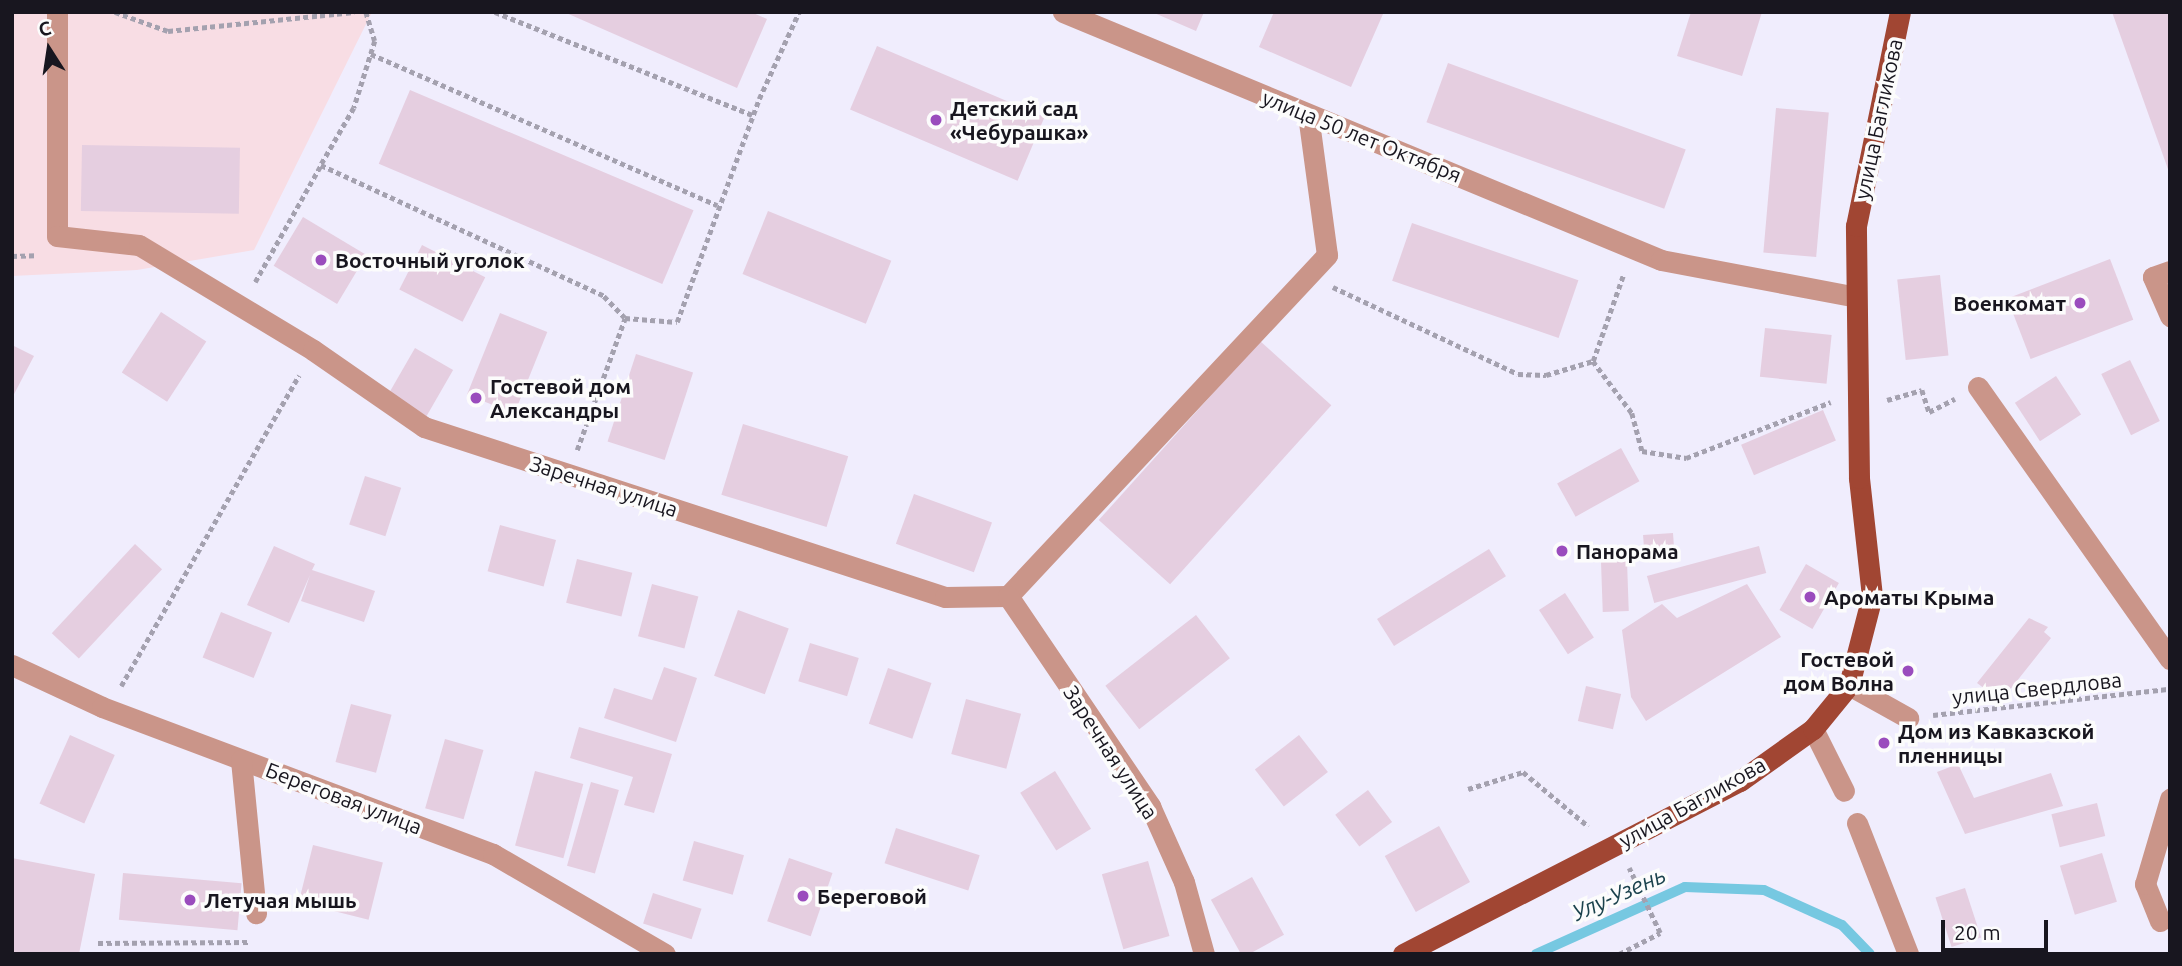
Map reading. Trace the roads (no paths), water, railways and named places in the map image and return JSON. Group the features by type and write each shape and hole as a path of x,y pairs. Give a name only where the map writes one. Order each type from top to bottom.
{"main road":[{"name":"улица Багликова","path":"1403,954 1740,781 1813,729 1849,685 1872,597 1858,401 1856,226 1900,12"}],"street":[{"name":"Заречная улица","path":"57,12 57,236 139,245 313,349 424,427 945,597 1007,596 1150,806 1184,882 1204,954"},
{"name":"улица 50 лет Октября","path":"1063,12 1661,260 1856,297"},
{"path":"1007,596 1327,255 1308,114"},
{"path":"2170,271 2153,277 2170,316"},
{"path":"1978,387 2170,659"},
{"name":"Береговая улица","path":"12,665 102,707 493,854 665,954"},
{"path":"1849,685 1908,718"},
{"path":"1813,729 1844,791"},
{"path":"241,760 256,913"},
{"path":"2160,921 2145,884 2170,799"},
{"path":"1857,822 1908,954"}],"waterway":[{"name":"Улу-Узень","path":"1536,954 1685,887 1764,890 1842,925 1870,954"}],"place":[{"name":"Детский сад «Чебурашка»","path":"936,120"},
{"name":"Восточный уголок","path":"321,260"},
{"name":"Военкомат","path":"2080,303"},
{"name":"Гостевой дом Александры","path":"476,398"},
{"name":"Панорама","path":"1562,551"},
{"name":"Ароматы Крыма","path":"1810,597"},
{"name":"Гостевой дом Волна","path":"1908,671"},
{"name":"Дом из Кавказской пленницы","path":"1884,743"},
{"name":"Береговой","path":"803,896"},
{"name":"Летучая мышь","path":"190,900"}]}
